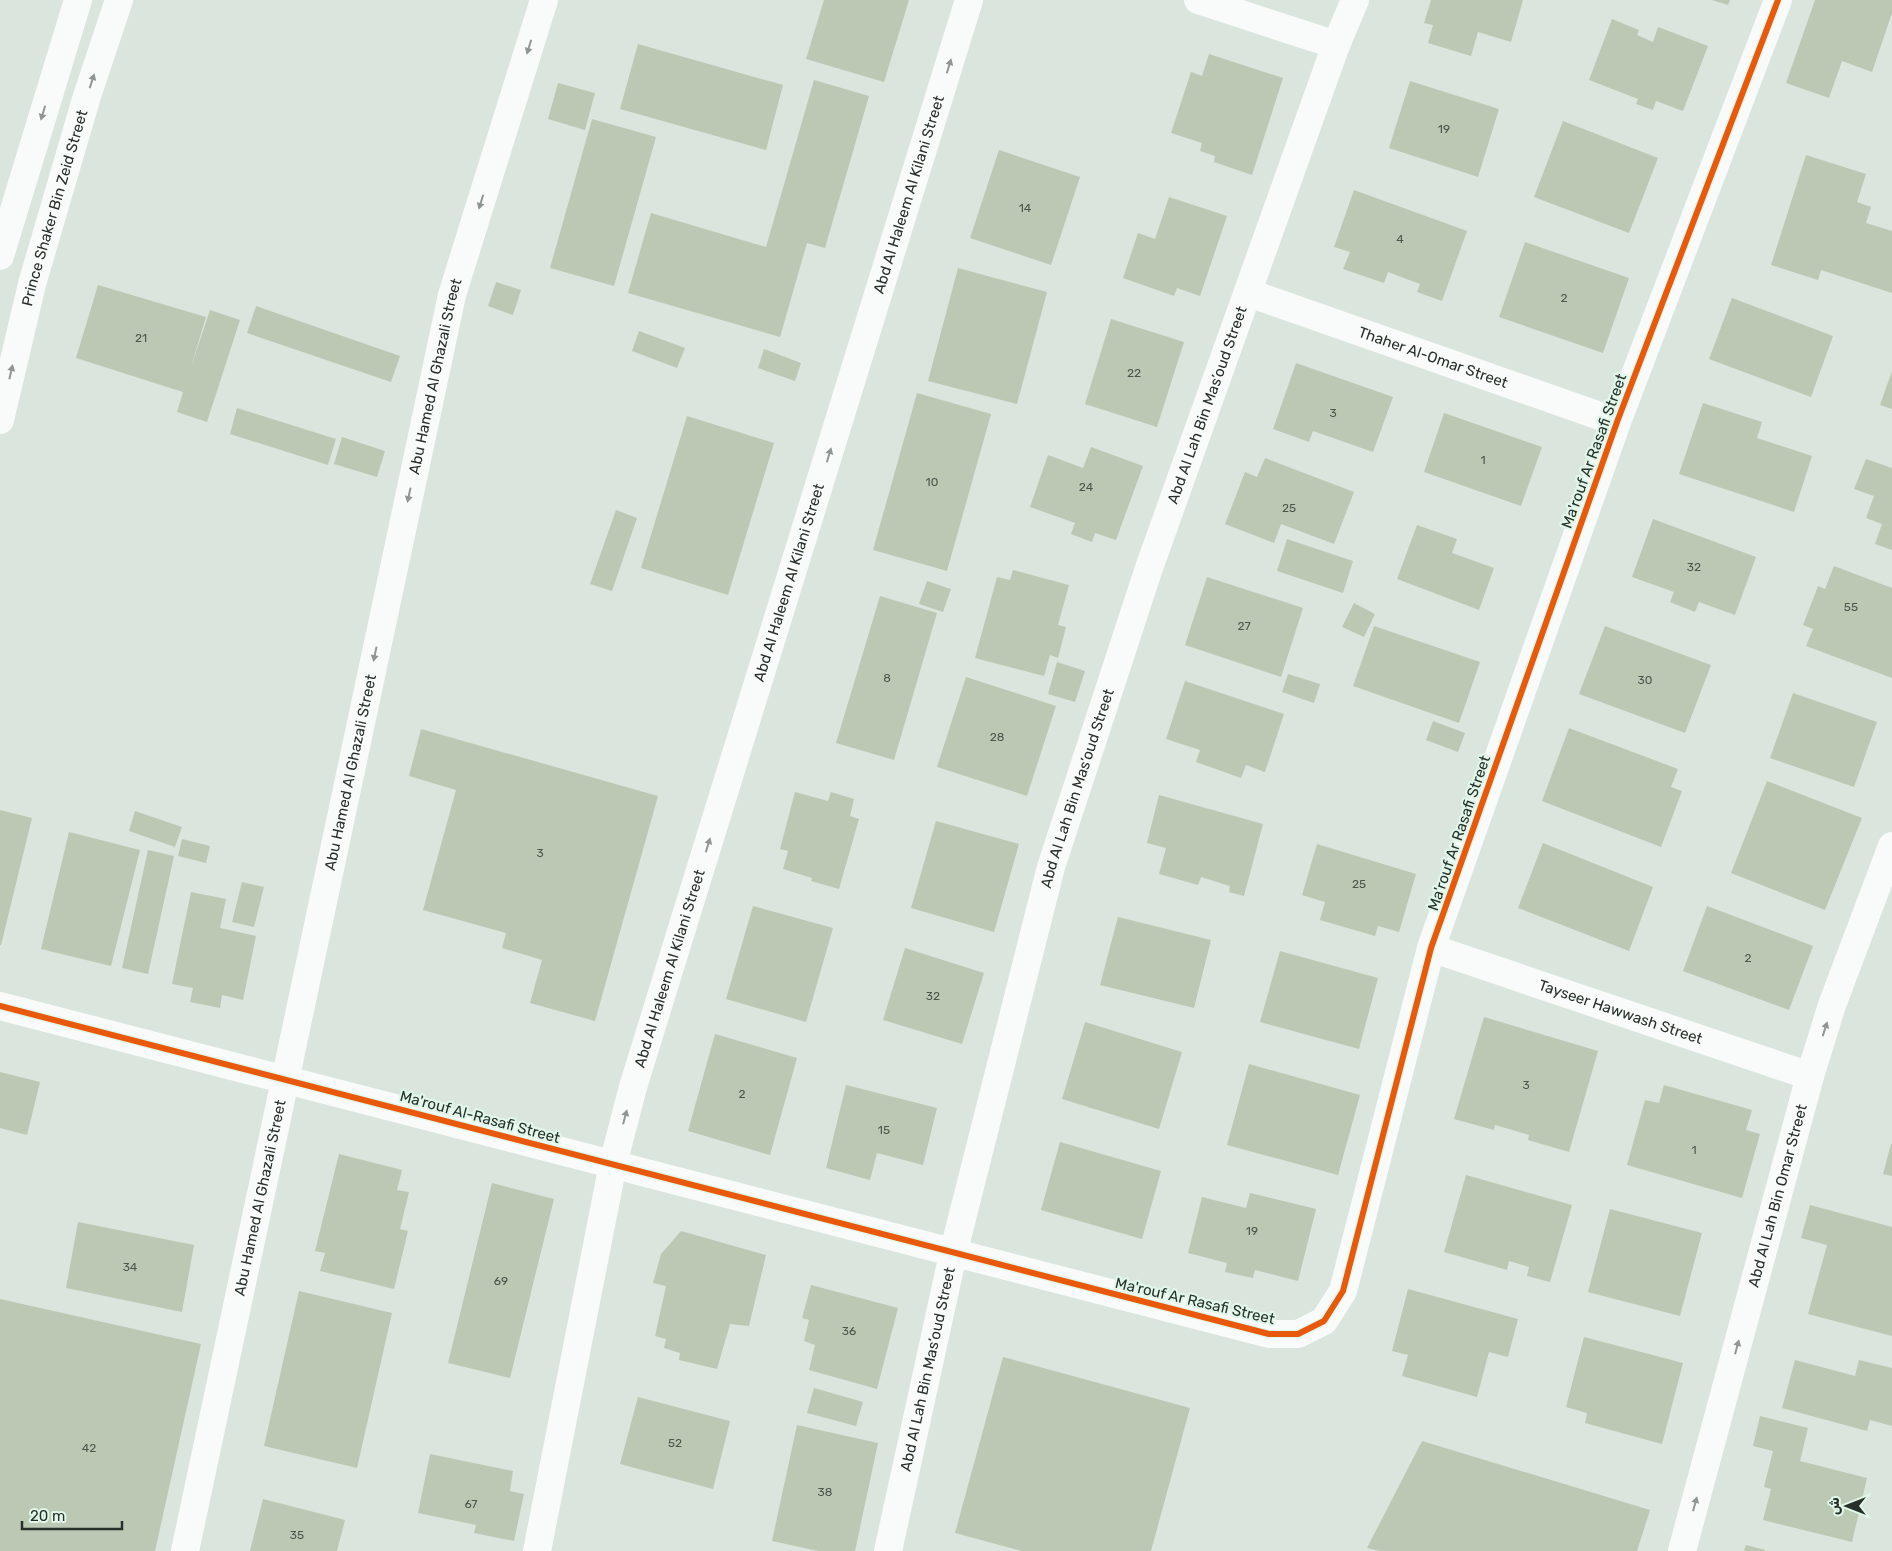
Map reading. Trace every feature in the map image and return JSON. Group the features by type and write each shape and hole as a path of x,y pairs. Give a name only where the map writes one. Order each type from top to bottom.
{"street":[{"path":"0,256 78,0"},
{"name":"Prince Shaker Bin Zeid Street","path":"0,420 32,284 87,96 118,0"},
{"name":"Abu Hamed Al Ghazali Street","path":"185,1551 452,295 544,0"},
{"name":"Abd Al Haleem Al Kilani Street","path":"613,1164 633,1087 969,0"},
{"path":"1198,0 1336,45"},
{"name":"Abd Al Lah Bin Mas’oud Street","path":"888,1551 953,1254 1051,867 1149,568 1249,293 1336,45 1355,0"},
{"name":"Ma'rouf Ar Rasafi Street","path":"953,1254 1269,1334 1298,1334 1324,1321 1343,1291 1431,948 1617,422 1778,0"},
{"name":"Thaher Al-Omar Street","path":"1249,293 1617,422"},
{"name":"Abd Al Lah Bin Omar Street","path":"1682,1551 1810,1076 1832,1006 1892,846"},
{"name":"Tayseer Hawwash Street","path":"1431,948 1810,1076"},
{"name":"Ma'rouf Al-Rasafi Street","path":"0,1006 953,1254"},
{"path":"536,1551 613,1164"}],"building":[{"path":"824,0 909,0 884,82 806,59"},
{"path":"1431,0 1523,0 1511,42 1478,32 1471,56 1428,43 1433,25 1424,23"},
{"path":"1712,0 1730,0 1728,5"},
{"path":"1815,0 1892,0 1892,13 1872,72 1842,61 1829,98 1786,83"},
{"path":"1612,19 1639,30 1637,35 1653,42 1658,27 1708,46 1683,111 1656,101 1653,110 1636,104 1638,99 1589,80"},
{"path":"638,44 783,85 766,150 620,109"},
{"path":"1209,54 1283,78 1252,175 1214,162 1215,156 1200,151 1202,143 1171,133 1191,72 1202,76"},
{"path":"814,80 869,96 825,248 807,243 780,337 628,293 651,213 766,247"},
{"path":"1410,81 1499,109 1478,177 1389,148"},
{"path":"558,83 595,93 585,130 548,119"},
{"path":"592,119 656,137 614,286 550,268"},
{"path":"1563,121 1658,158 1629,233 1534,197"},
{"path":"999,150 1080,177 1051,265 970,238"},
{"path":"1806,155 1866,174 1857,202 1871,207 1866,223 1892,231 1892,293 1821,270 1818,280 1771,265"},
{"path":"1354,190 1467,231 1442,301 1417,292 1420,284 1388,272 1384,283 1343,269 1350,252 1334,247"},
{"path":"1169,197 1227,216 1200,296 1177,288 1174,296 1123,278 1138,233 1155,239"},
{"path":"1525,242 1629,278 1603,353 1499,317"},
{"path":"958,268 1047,292 1017,404 928,381"},
{"path":"496,282 521,290 513,315 488,306"},
{"path":"98,285 206,317 191,367 210,310 240,320 207,422 177,412 183,392 76,358"},
{"path":"1732,298 1833,336 1811,397 1709,359"},
{"path":"256,306 400,356 391,382 247,333"},
{"path":"1111,319 1184,342 1157,427 1085,404"},
{"path":"639,331 685,348 677,368 632,351"},
{"path":"764,349 801,363 795,381 758,368"},
{"path":"1296,363 1393,397 1373,452 1313,431 1309,442 1273,429"},
{"path":"1892,371 1892,409 1880,405"},
{"path":"917,393 991,414 947,571 873,550"},
{"path":"1703,403 1762,422 1757,438 1812,456 1794,512 1679,474"},
{"path":"237,408 336,439 328,465 230,434"},
{"path":"1444,413 1542,447 1521,506 1424,472"},
{"path":"687,416 774,443 728,595 641,568"},
{"path":"342,437 385,451 377,477 334,464"},
{"path":"1091,447 1143,466 1116,540 1095,533 1092,542 1071,534 1075,523 1030,507 1048,455 1083,468"},
{"path":"1265,458 1354,492 1334,544 1281,524 1274,543 1225,524 1245,472 1257,477"},
{"path":"1866,459 1892,468 1892,550 1875,544 1882,524 1866,518 1874,496 1854,489"},
{"path":"616,510 637,518 612,591 590,584"},
{"path":"1653,519 1756,557 1735,615 1699,602 1695,612 1670,602 1674,592 1632,577"},
{"path":"1417,525 1457,539 1452,553 1494,568 1479,610 1397,579"},
{"path":"1287,539 1353,561 1343,593 1277,571"},
{"path":"1834,566 1892,588 1892,678 1806,646 1813,629 1803,625 1818,586 1825,589"},
{"path":"1013,570 1069,585 1058,625 1066,627 1058,658 1050,655 1044,676 975,658 997,577 1010,580"},
{"path":"1207,577 1303,608 1281,677 1185,645"},
{"path":"927,581 951,589 943,612 919,604"},
{"path":"880,596 937,613 894,760 836,743"},
{"path":"1354,603 1375,614 1364,637 1342,627"},
{"path":"1374,626 1480,662 1459,723 1353,686"},
{"path":"1605,626 1711,665 1685,733 1579,694"},
{"path":"1057,662 1085,671 1075,702 1048,694"},
{"path":"1288,674 1320,684 1314,703 1282,692"},
{"path":"966,677 1056,706 1027,796 937,767"},
{"path":"1185,681 1284,714 1265,772 1246,765 1241,778 1196,762 1200,750 1166,739"},
{"path":"1793,693 1877,722 1854,787 1770,758"},
{"path":"1433,721 1465,733 1458,752 1426,740"},
{"path":"1569,728 1678,769 1671,787 1682,791 1661,847 1542,801"},
{"path":"421,729 658,796 595,1021 530,1003 542,960 502,948 506,933 423,910 456,790 409,776"},
{"path":"1767,781 1862,818 1825,910 1731,873"},
{"path":"795,792 828,801 831,792 854,799 850,816 859,819 839,889 811,881 812,878 783,869 788,851 780,849"},
{"path":"1159,795 1263,824 1244,896 1229,892 1230,886 1201,877 1198,885 1159,874 1166,848 1147,843"},
{"path":"0,810 32,818 1,945 0,945"},
{"path":"135,811 182,827 175,847 129,831"},
{"path":"936,821 1019,844 994,932 911,908"},
{"path":"69,832 140,850 111,966 41,949"},
{"path":"182,839 210,846 206,863 178,856"},
{"path":"1543,843 1653,887 1629,951 1518,908"},
{"path":"1317,844 1416,874 1399,932 1378,926 1375,936 1320,920 1325,902 1302,895"},
{"path":"148,850 174,856 148,974 122,968"},
{"path":"242,882 264,887 254,927 232,922"},
{"path":"191,892 226,899 220,928 256,936 243,1000 222,995 220,1008 190,1002 193,988 172,984"},
{"path":"753,906 833,928 806,1022 726,999"},
{"path":"1707,906 1813,946 1789,1010 1683,971"},
{"path":"1118,917 1211,940 1194,1008 1100,985"},
{"path":"905,948 984,973 962,1044 883,1020"},
{"path":"1280,951 1378,978 1359,1049 1260,1022"},
{"path":"1484,1017 1598,1051 1569,1152 1528,1140 1529,1135 1495,1125 1494,1130 1454,1119"},
{"path":"1085,1022 1182,1052 1159,1129 1062,1099"},
{"path":"715,1034 797,1058 770,1155 688,1131"},
{"path":"1249,1064 1360,1095 1338,1175 1227,1145"},
{"path":"0,1072 40,1082 27,1135 0,1128"},
{"path":"846,1085 937,1108 923,1165 877,1153 870,1180 826,1168"},
{"path":"1664,1085 1752,1110 1746,1130 1760,1134 1742,1198 1627,1165 1645,1100 1659,1103"},
{"path":"1060,1142 1161,1171 1142,1239 1041,1210"},
{"path":"1892,1144 1892,1176 1883,1174"},
{"path":"339,1154 402,1170 397,1190 409,1192 400,1229 408,1231 394,1289 320,1271 325,1253 315,1251"},
{"path":"1466,1175 1572,1205 1550,1282 1527,1276 1529,1267 1509,1261 1507,1270 1444,1252"},
{"path":"492,1183 554,1199 510,1378 448,1363"},
{"path":"1250,1193 1316,1209 1298,1281 1255,1270 1253,1278 1225,1272 1227,1263 1188,1253 1202,1197 1246,1208"},
{"path":"1810,1205 1892,1227 1892,1336 1808,1314 1827,1245 1801,1238"},
{"path":"1610,1209 1702,1233 1680,1316 1588,1292"},
{"path":"78,1222 194,1245 182,1312 66,1288"},
{"path":"681,1231 766,1255 749,1326 730,1324 717,1369 679,1360 680,1353 664,1348 666,1339 655,1336 666,1286 653,1283 661,1254"},
{"path":"811,1285 898,1308 877,1389 809,1370 815,1345 804,1341 809,1320 802,1318"},
{"path":"1408,1289 1518,1319 1508,1357 1489,1352 1477,1397 1402,1376 1408,1355 1392,1351"},
{"path":"299,1291 392,1313 357,1468 264,1446"},
{"path":"0,1299 201,1344 155,1551 0,1551"},
{"path":"1584,1337 1683,1363 1662,1444 1585,1423 1587,1413 1566,1407"},
{"path":"1003,1357 1190,1408 1151,1551 1022,1551 955,1533"},
{"path":"1795,1360 1855,1376 1859,1360 1892,1368 1892,1426 1870,1420 1867,1431 1782,1408"},
{"path":"814,1388 863,1402 856,1426 807,1413"},
{"path":"638,1397 730,1421 713,1489 620,1464"},
{"path":"1760,1416 1808,1428 1800,1461 1867,1478 1852,1542 1763,1520 1771,1489 1764,1487 1773,1451 1753,1446"},
{"path":"797,1425 878,1443 855,1551 818,1551 772,1541"},
{"path":"1422,1441 1650,1510 1637,1551 1380,1551 1367,1548"},
{"path":"430,1454 513,1471 510,1491 524,1494 514,1541 474,1533 476,1525 418,1513"},
{"path":"263,1499 345,1520 337,1551 250,1551"},
{"path":"1746,1545 1765,1550 1765,1551 1744,1551"}],"cycle path":[{"path":"0,1006 1269,1334 1298,1334 1324,1321 1343,1291 1431,948 1617,422 1778,0"}]}
